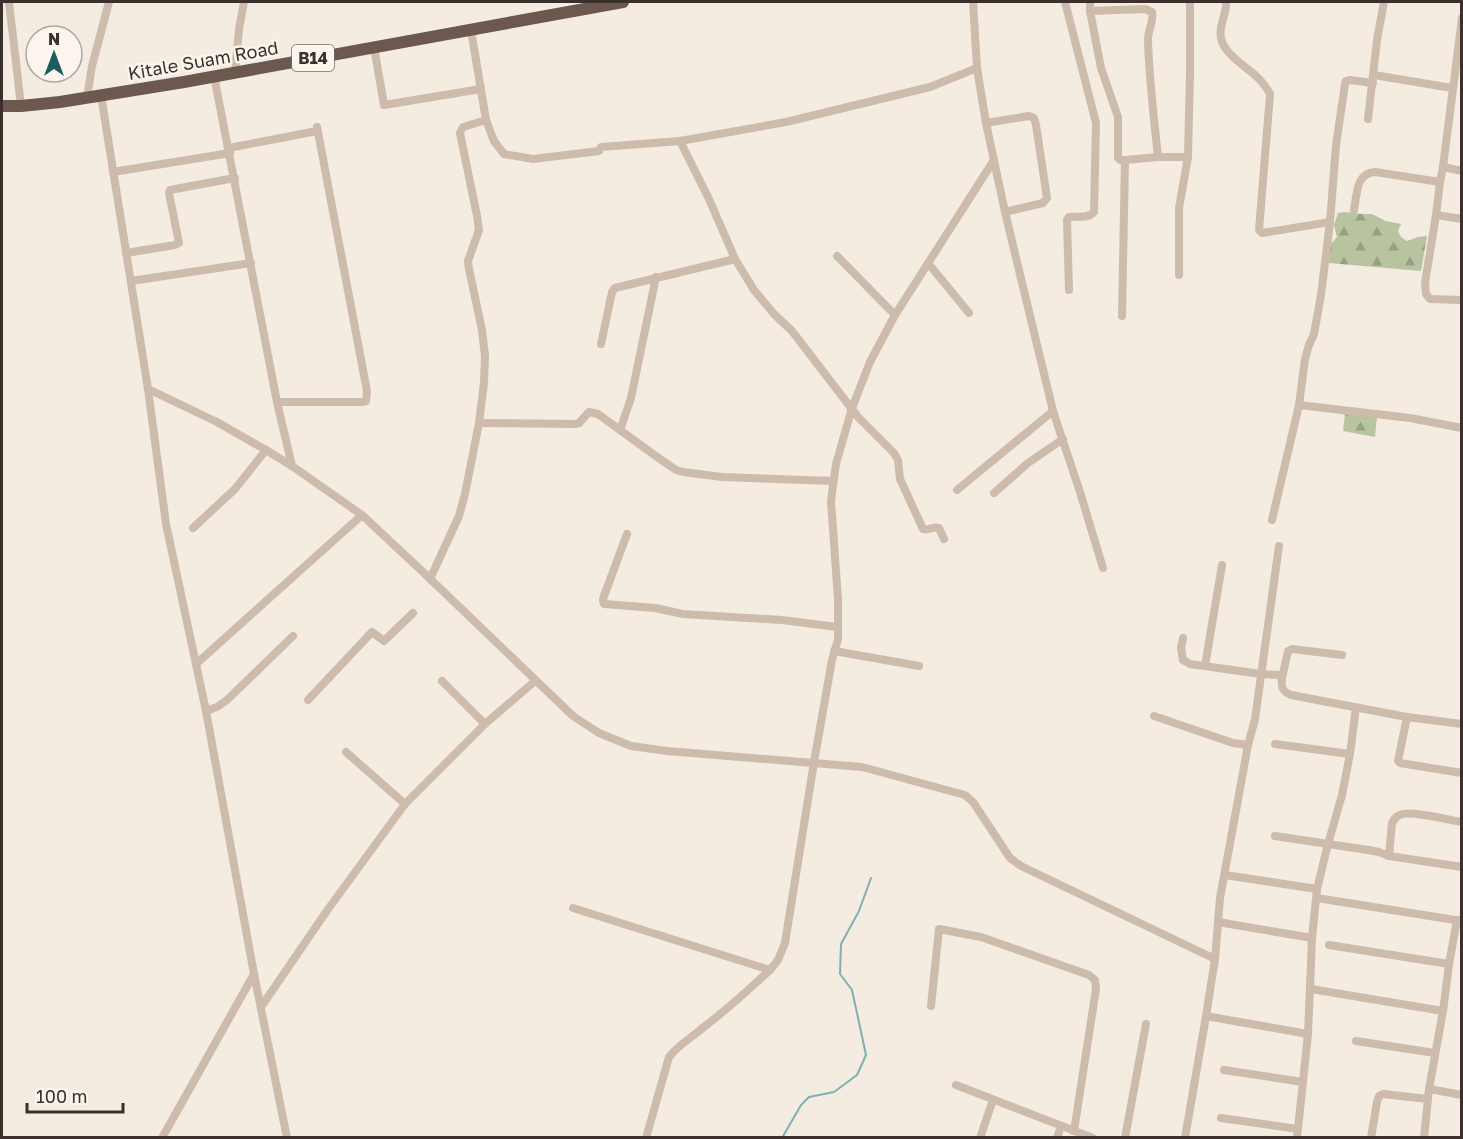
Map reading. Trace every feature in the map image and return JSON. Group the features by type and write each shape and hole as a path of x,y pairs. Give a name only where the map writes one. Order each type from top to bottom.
{"highway":[{"name":"Kitale Suam Road","path":"2,106 87,98 623,2"}],"street":[{"path":"9,2 5,14 21,106"},
{"path":"87,98 92,66 109,2"},
{"path":"235,72 244,2"},
{"path":"973,2 977,68 1005,212 1053,411 1103,568"},
{"path":"1065,2 1096,126 1094,212 1093,215 1069,217 1067,220 1069,290"},
{"path":"1090,2 1101,68 1118,117 1118,158 1125,160 1188,157"},
{"path":"1179,275 1179,208 1188,157 1190,2"},
{"path":"1226,2 1220,31 1221,40 1226,49 1265,85 1270,94 1259,230 1262,233 1330,222"},
{"path":"1368,119 1384,2"},
{"path":"1090,11 1145,9 1152,12 1148,36 1158,158"},
{"path":"1461,18 1443,167 1425,283 1426,294 1430,299 1461,300"},
{"path":"471,30 486,120 494,141 504,154 533,159 599,151 601,147 612,145 680,141 786,122 930,87 977,68"},
{"path":"374,47 384,105 481,89"},
{"path":"214,76 277,402 292,466"},
{"path":"1272,520 1299,405 1305,359 1314,334 1321,295 1336,145 1345,84 1348,80 1373,79 1452,87"},
{"path":"101,95 148,389 166,524 206,711 254,974 287,1137"},
{"path":"986,123 1029,116 1034,118 1036,125 1047,198 1043,203 1005,212"},
{"path":"430,579 459,516 479,423 484,383 485,356 482,330 468,261 479,230 460,133 463,127 486,120"},
{"path":"113,172 230,151 317,129 367,398 363,402 277,402"},
{"path":"680,141 735,259 759,297 788,327 852,408 894,453 898,460 900,479 923,529 937,527 944,539"},
{"path":"645,1137 669,1057 681,1044 706,1026 770,970 778,960 785,943 814,762 838,639 838,599 831,501 836,464 852,408 870,362 895,315 994,160"},
{"path":"1122,316 1125,160"},
{"path":"1443,167 1461,171"},
{"path":"1354,210 1359,184 1367,172 1440,182"},
{"path":"126,253 179,243 170,190 235,178"},
{"path":"1436,215 1461,219"},
{"path":"837,256 895,315"},
{"path":"601,344 612,292 615,288 735,259"},
{"path":"131,281 251,262"},
{"path":"928,262 969,313"},
{"path":"620,430 631,398 656,277"},
{"path":"148,389 216,422 266,450 362,515 573,716 599,733 630,746 667,751 862,767 965,795 973,802 1011,858 1021,866 1215,959"},
{"path":"1299,405 1410,418 1461,429"},
{"path":"957,490 1053,411"},
{"path":"479,423 576,424 591,412 598,414 653,454 683,472 722,477 833,481"},
{"path":"993,493 1063,439"},
{"path":"193,528 235,489 266,450"},
{"path":"196,664 362,515"},
{"path":"627,534 604,596 604,604 656,608 683,614 782,620 837,627"},
{"path":"1185,1137 1215,959 1220,898 1248,745 1255,719 1279,546"},
{"path":"1205,666 1222,565"},
{"path":"308,700 372,632 384,641 413,613"},
{"path":"206,711 227,700 293,636"},
{"path":"1183,638 1181,648 1183,660 1190,664 1278,675 1282,678"},
{"path":"1342,655 1292,649 1288,651 1282,689 1291,695 1407,717 1461,724"},
{"path":"834,651 919,666"},
{"path":"442,681 485,724"},
{"path":"261,1007 326,912 405,804 485,724 535,681"},
{"path":"1221,1118 1298,1133 1308,1034 1312,938 1317,889 1342,795 1356,707"},
{"path":"1154,716 1248,745"},
{"path":"1407,717 1398,761 1400,764 1461,773"},
{"path":"1275,744 1350,754"},
{"path":"346,752 405,804"},
{"path":"1389,856 1392,823 1398,815 1408,813 1461,822"},
{"path":"1275,836 1461,867"},
{"path":"1224,875 1317,889"},
{"path":"1317,898 1459,921 1449,964 1429,1089 1424,1137"},
{"path":"573,908 770,970"},
{"path":"1218,922 1312,938"},
{"path":"931,1006 939,929 981,937 1089,975 1095,980 1096,989 1074,1131"},
{"path":"1329,945 1449,964"},
{"path":"162,1137 254,974"},
{"path":"1311,989 1443,1011"},
{"path":"1206,1016 1308,1034"},
{"path":"1125,1137 1146,1024"},
{"path":"1356,1041 1435,1053"},
{"path":"1224,1070 1303,1082"},
{"path":"956,1085 1093,1137"},
{"path":"1429,1089 1461,1095"},
{"path":"1371,1137 1379,1096 1383,1094 1428,1099"},
{"path":"980,1137 993,1100"},
{"path":"1058,1137 1061,1126"}],"green space":[{"path":"1338,213 1372,214 1386,221 1401,224 1398,231 1407,241 1427,236 1421,271 1329,263 1329,246 1337,237 1334,225"},
{"path":"1345,414 1377,417 1375,437 1343,431"}],"waterway":[{"path":"782,1138 801,1105 809,1097 834,1092 857,1075 866,1055 852,990 840,974 841,944 859,911 871,878"}]}
